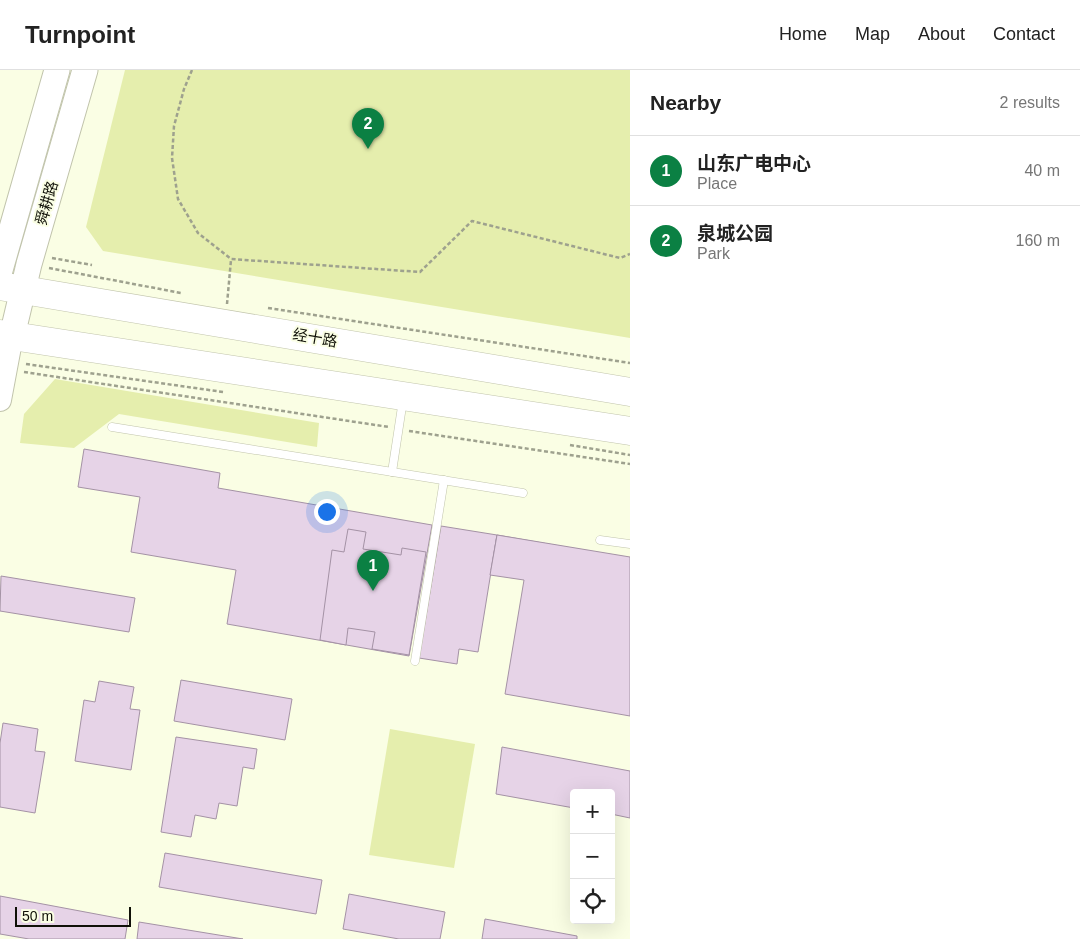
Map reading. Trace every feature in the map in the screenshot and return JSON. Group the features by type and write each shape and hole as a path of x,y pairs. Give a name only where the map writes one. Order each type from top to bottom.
{"highway":[{"name":"经十路","path":"17,279 225,323 630,392"},
{"path":"6,335 630,431"}],"main road":[{"name":"舜耕路","path":"0,270 56,70"},
{"name":"舜耕路","path":"6,335 17,279 85,70"},
{"path":"0,400 6,369 6,335"}],"lane":[{"path":"392,472 404,396"},
{"path":"112,427 523,493"},
{"path":"415,661 444,480"},
{"path":"600,540 630,544"}],"path":[{"path":"192,70 184,89 174,126 172,158 178,199 198,232 231,259 420,272 472,221 620,258 630,254"},
{"path":"225,323 231,259"},
{"path":"17,279 190,295"},
{"path":"266,308 630,363"},
{"path":"6,369 630,464"}],"green space":[{"path":"125,70 630,70 630,338 103,251 86,227"},
{"path":"55,379 319,423 317,447 119,414 74,448 20,443 24,414"},
{"path":"390,729 475,744 454,868 369,855"}],"building":[{"path":"84,449 220,473 218,488 432,525 409,656 227,624 236,570 131,552 140,497 78,487"},
{"path":"441,526 497,535 478,652 459,649 457,664 419,658"},
{"path":"348,529 366,532 363,549 401,555 402,548 426,552 409,655 372,649 375,632 348,628 346,645 320,640 332,550 344,552"},
{"path":"497,535 588,551 582,585 491,570"},
{"path":"497,535 630,557 630,716 505,694 524,580 490,575"},
{"path":"1,576 135,598 129,632 0,611"},
{"path":"181,680 292,699 285,740 174,721"},
{"path":"99,681 134,687 130,709 140,710 131,770 75,761 84,700 95,702"},
{"path":"3,723 38,729 35,751 45,752 35,813 0,807 0,743"},
{"path":"176,737 257,749 254,769 243,767 237,806 219,803 216,819 195,815 191,837 161,832"},
{"path":"502,747 630,771 630,818 615,815 615,789 570,789 570,807 496,794"},
{"path":"165,853 322,880 316,914 159,887"},
{"path":"349,894 445,912 440,939 399,939 343,929"},
{"path":"0,896 128,920 125,939 29,939 0,934"},
{"path":"485,919 577,936 577,939 482,939"},
{"path":"139,922 243,939 137,939"}],"place":[{"name":"泉城公园","path":"368,149"},
{"name":"山东广电中心","path":"373,591"}]}
